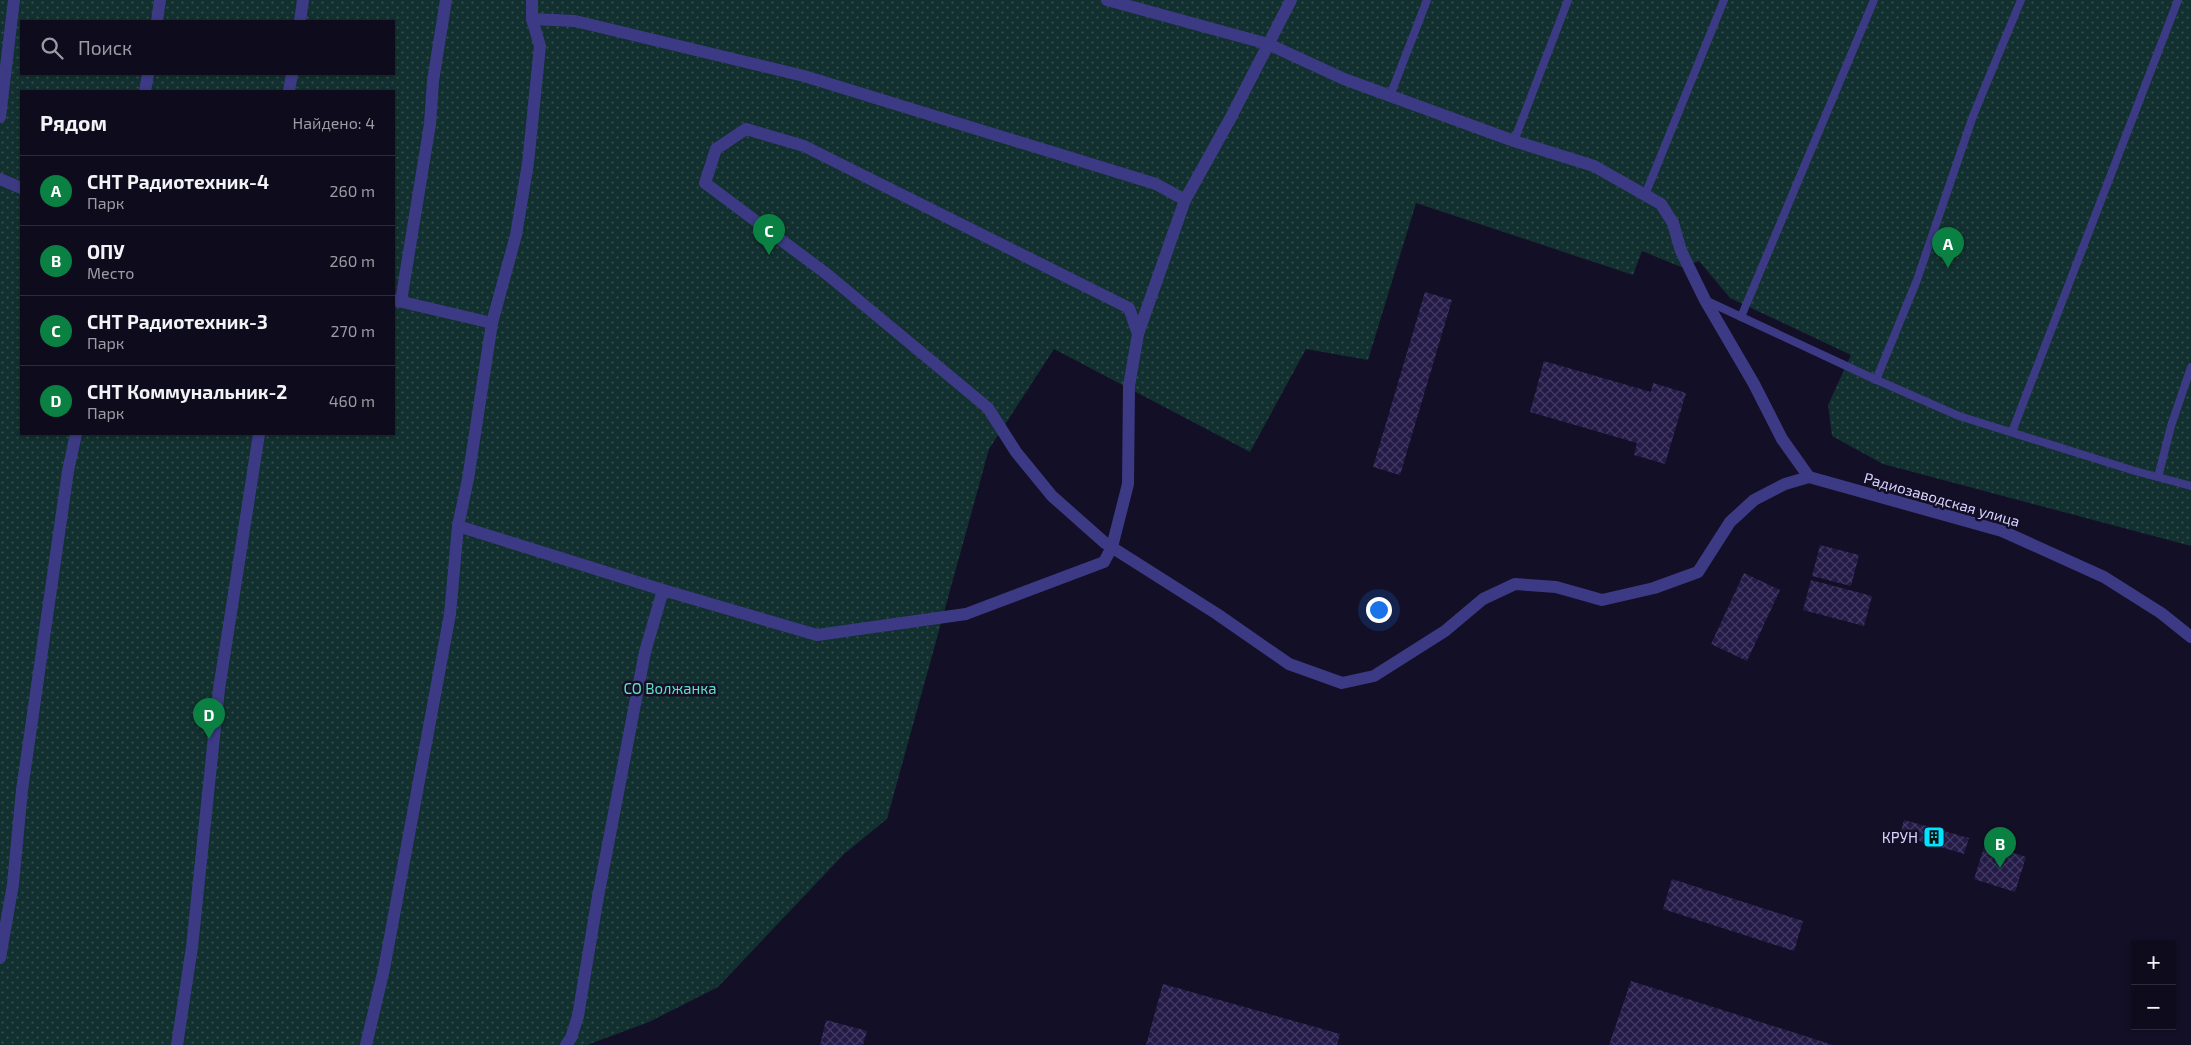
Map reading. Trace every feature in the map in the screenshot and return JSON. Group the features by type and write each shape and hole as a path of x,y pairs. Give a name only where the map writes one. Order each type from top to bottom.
{"street":[{"path":"0,117 14,0"},
{"path":"157,20 160,0"},
{"path":"300,20 303,0"},
{"path":"446,0 433,81 430,124 397,300 492,323"},
{"path":"366,1045 384,969 397,888 420,780 450,614 458,526 468,480 492,323 516,235 528,163 540,46 532,19 532,0"},
{"path":"1108,0 1268,44 1344,79 1514,141 1594,166 1660,204 1673,223 1681,251 1705,300 1754,384 1782,439 1808,476 1785,484 1754,500 1730,522 1698,572 1654,588 1602,600 1556,587 1514,584 1483,599 1445,631 1374,676 1342,683 1289,664 1217,614 1112,547 1052,496 1016,452 988,408 828,276 705,182 716,149 746,129 804,146 1129,308 1138,334"},
{"path":"458,526 663,590 817,635 966,614 1104,562 1112,547 1128,484 1129,386 1138,334 1185,200 1291,0"},
{"path":"532,19 575,20 804,76 1156,184 1185,200"},
{"path":"145,90 148,75"},
{"path":"289,90 292,75"},
{"path":"0,179 20,188"},
{"path":"0,958 13,884 22,790 66,481 76,435"},
{"path":"177,1045 192,947 219,689 258,435"},
{"name":"Радиозаводская улица","path":"1808,476 2002,531 2104,577 2161,613 2191,637"},
{"path":"566,1045 571,1038 578,1016 597,902 645,652 663,590"}],"lane":[{"path":"1390,96 1427,0"},
{"path":"1514,141 1568,0"},
{"path":"1646,195 1724,0"},
{"path":"1741,317 1874,0"},
{"path":"1876,380 1917,280 1973,116 2021,0"},
{"path":"2012,432 2178,0"},
{"path":"1705,300 1876,380 1959,416 2191,486"},
{"path":"2158,477 2171,426 2191,367"}],"green space":[{"name":"СО Волжанка","path":"0,0 2191,0 2191,546 1883,464 1832,436 1828,405 1851,355 1730,298 1699,261 1681,267 1642,251 1633,275 1416,203 1368,360 1306,349 1250,452 1054,349 989,449 887,819 844,854 718,987 649,1022 587,1045 0,1045"}],"building":[{"path":"1425,292 1452,300 1400,475 1373,467"},
{"path":"1544,361 1651,392 1653,383 1686,393 1665,464 1634,455 1637,443 1530,412"},
{"path":"1820,545 1859,555 1851,586 1812,576"},
{"path":"1744,573 1780,590 1747,661 1711,644"},
{"path":"1811,580 1872,596 1864,626 1803,610"},
{"name":"КРУН","path":"1904,820 1969,838 1964,854 1900,835"},
{"path":"1985,844 2026,857 2015,892 1974,879"},
{"path":"1672,879 1803,921 1794,951 1663,909"},
{"path":"1631,981 1833,1045 1609,1045"},
{"path":"1163,984 1340,1034 1337,1045 1146,1045"},
{"path":"826,1020 867,1031 863,1045 820,1045"}],"place":[{"name":"СНТ Радиотехник-3","path":"769,255"},
{"name":"СНТ Радиотехник-4","path":"1948,268"},
{"name":"СНТ Коммунальник-2","path":"209,739"},
{"name":"КРУН","path":"1934,837"},
{"name":"ОПУ","path":"2000,868"}]}
